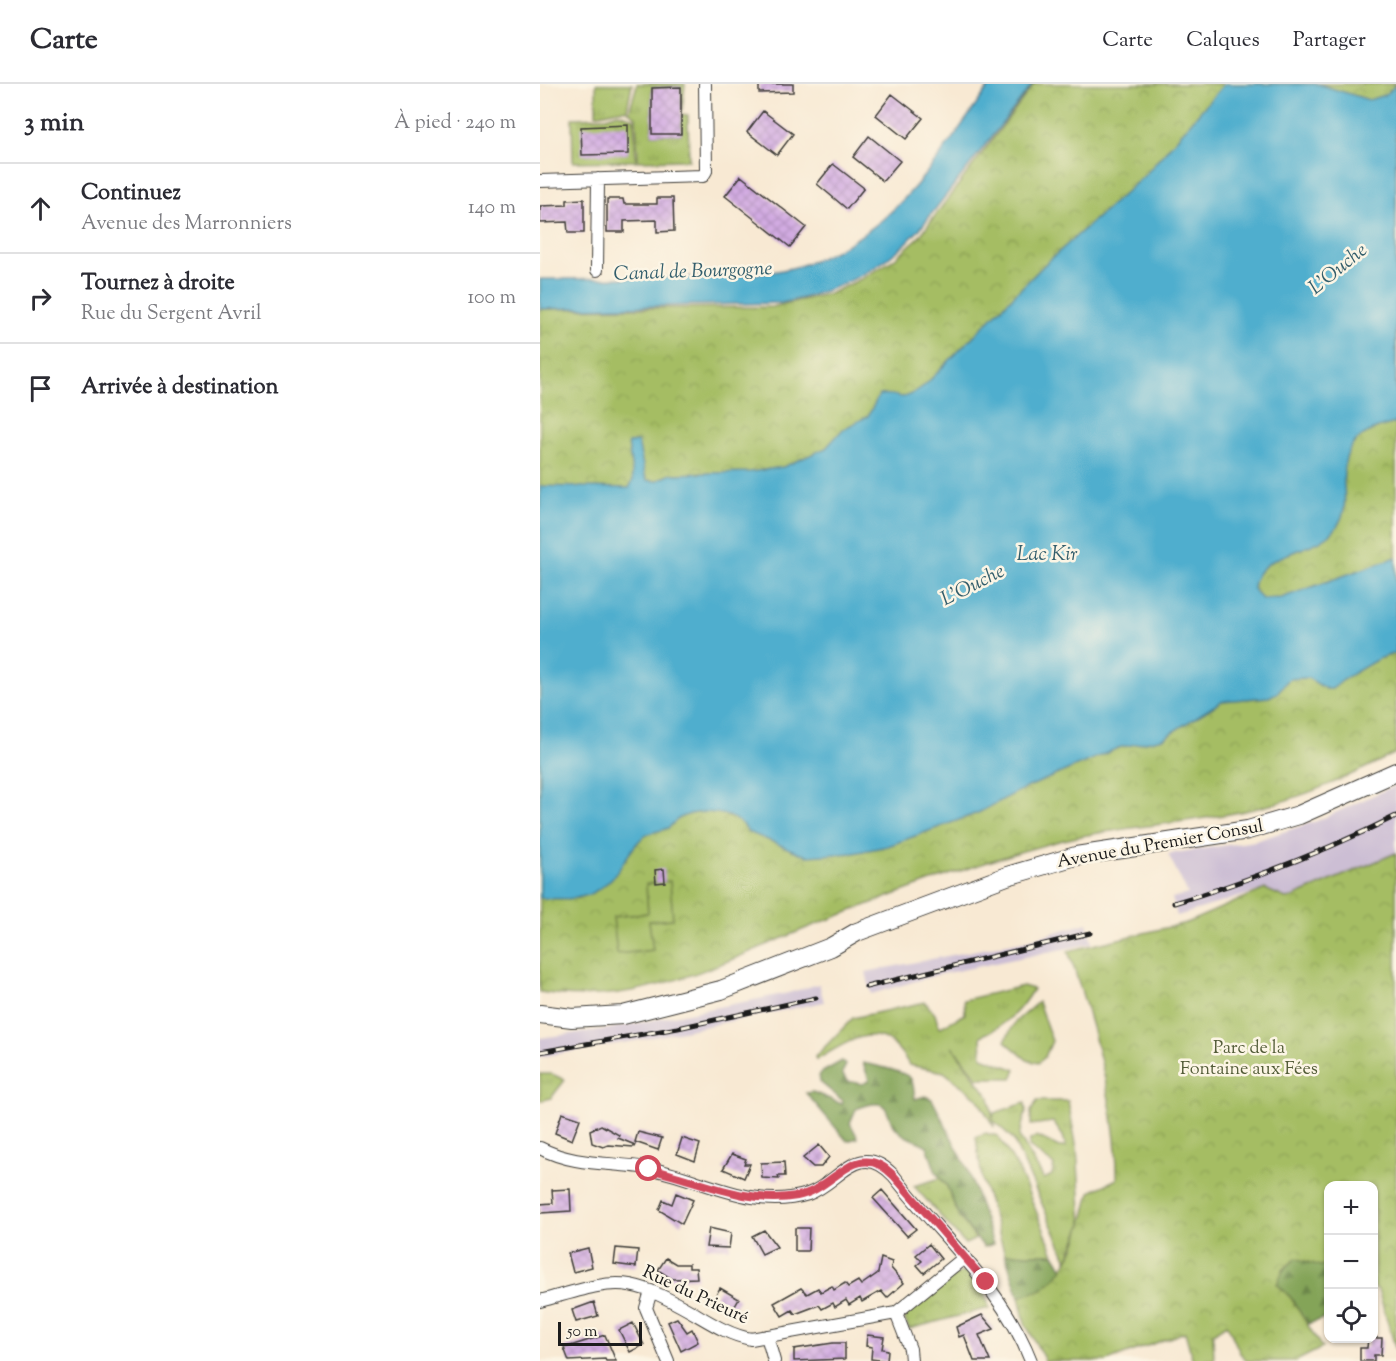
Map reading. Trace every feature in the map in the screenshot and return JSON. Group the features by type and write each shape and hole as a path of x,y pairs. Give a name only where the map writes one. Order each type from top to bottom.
{"main road":[{"name":"Avenue du Premier Consul","path":"540,1014 591,1017 644,1011 721,990 827,943 1007,876 1076,856 1248,830 1299,815 1396,772"}],"street":[{"path":"540,181 703,176 706,171 705,84"},
{"path":"597,270 598,179"},
{"path":"540,1148 573,1161 663,1172 749,1197 785,1197 809,1193 857,1162 870,1161 887,1169 986,1282 1014,1323 1031,1361"},
{"path":"911,1361 910,1349 896,1313 965,1257"},
{"name":"Rue du Prieuré","path":"540,1301 609,1283 629,1283 651,1291 738,1337 751,1339 896,1313"},
{"path":"651,1291 646,1308 668,1361"},
{"path":"767,1336 774,1361"}],"shaded area":[{"path":"1396,785 1396,853 1288,899 1265,889 1177,916 1172,898 1188,894 1168,854 1255,841 1317,821"},
{"path":"1087,923 1092,943 937,975 871,994 866,972 1028,940"},
{"path":"819,984 824,1002 634,1041 540,1057 540,1038 608,1029 788,993"}],"green space":[{"path":"596,84 632,84 627,110 596,114"},
{"path":"637,84 685,84 682,111 680,87 652,88 652,134 681,134 681,114 688,115 689,160 638,161 636,117 629,112"},
{"name":"Lac Kir","path":"1034,84 1396,84 1396,753 1328,785 1276,803 1232,814 1074,838 993,860 857,909 689,976 616,994 578,996 540,992 540,309 772,307 831,293 893,260 919,237"},
{"path":"618,113 634,118 636,161 573,162 572,118 606,117"},
{"name":"Parc de la Fontaine aux Fées","path":"1396,853 1396,1350 1378,1290 1378,1181 1324,1181 1324,1265 1320,1266 1296,1258 1283,1270 1277,1284 1291,1298 1322,1348 1296,1361 1247,1361 1240,1353 1227,1324 1213,1333 1214,1361 1193,1361 1185,1332 1107,1361 1045,1361 1025,1323 1019,1297 1042,1289 1055,1278 1070,1257 1084,1218 1090,1192 1117,1179 1113,1124 1102,1064 1086,1004 1068,951 1186,923 1265,889 1288,899"},
{"path":"670,881 673,919 649,921 653,950 617,954 613,917 648,913 646,884"},
{"path":"1023,986 1033,989 1023,1004 1005,1023 981,1036 982,1057 1016,1070 1012,1078 978,1078 952,1046 989,1097 993,1119 994,1113 1025,1103 1026,1112 1019,1136 1044,1179 1052,1175 1054,1165 1029,1147 1030,1140 1037,1136 1059,1147 1066,1147 1063,1136 1053,1122 1031,1125 1031,1111 1037,1101 1068,1101 1077,1149 1082,1225 1067,1260 1013,1139 993,1120 994,1127 977,1098 944,1072 909,1065 899,1050 877,1036 855,1039 816,1060 815,1057 853,1018 925,1002 935,1014 939,1028 965,1014 964,1000"},
{"path":"1038,1002 1052,1041 1045,1057 1038,1063 1027,1060 1005,1041 1015,1022"},
{"path":"842,1061 846,1065 842,1073 847,1081 863,1084 869,1080 863,1063 874,1065 908,1076 913,1083 915,1099 925,1096 932,1099 968,1170 993,1244 984,1247 958,1215 947,1186 936,1173 927,1146 901,1133 895,1127 883,1105 869,1105 856,1109 850,1123 858,1138 847,1141 806,1093 813,1092 842,1104 843,1101 820,1082 819,1074"},
{"path":"540,1074 552,1074 565,1080 551,1098 540,1101"},
{"path":"985,1133 998,1136 1019,1170 1054,1254 1005,1254 982,1179 976,1137"},
{"path":"940,1178 947,1186 958,1215 976,1239 965,1244 914,1186"},
{"path":"1005,1254 1054,1254 1066,1274 1059,1323 1019,1297"},
{"path":"1296,1258 1324,1264 1324,1318 1307,1324 1291,1298 1277,1284 1283,1270"},
{"path":"966,1271 980,1282 989,1308 909,1329 905,1320 906,1314 950,1276"}],"water":[{"name":"Canal de Bourgogne","path":"991,84 1033,84 919,230 890,257 857,278 821,293 782,303 540,309 540,279 663,278 757,274 796,267 828,254 866,232 898,205 940,155"},
{"name":"Lac Kir","path":"1224,84 1318,84 1369,100 1387,94 1396,84 1396,423 1372,430 1355,442 1349,450 1344,471 1344,511 1341,520 1330,535 1265,566 1257,576 1253,589 1262,599 1281,598 1396,557 1396,653 1378,659 1347,677 1332,689 1326,689 1308,678 1289,679 1277,693 1269,697 1222,701 1163,738 1118,748 1017,792 978,813 888,846 854,853 807,856 748,832 735,819 726,815 696,813 678,819 668,828 643,837 615,875 594,892 575,898 540,898 540,486 629,488 633,480 628,443 638,442 647,480 656,481 671,474 750,472 783,467 826,448 843,429 868,416 879,395 904,397 925,385 1044,265 1145,175"}],"building":[{"path":"759,84 793,84 793,92 759,93"},
{"path":"681,87 681,134 652,134 652,88"},
{"path":"892,94 923,118 906,139 876,115"},
{"path":"763,111 793,134 777,155 747,132"},
{"path":"628,125 628,154 582,155 581,127"},
{"path":"869,136 900,161 883,181 853,157"},
{"path":"833,164 864,188 847,209 817,184"},
{"path":"741,176 806,227 790,247 725,196"},
{"path":"657,198 673,198 674,231 657,232 657,220 624,221 624,232 607,232 607,199 623,199 624,204 657,204"},
{"path":"584,199 584,233 568,233 567,222 540,223 540,206 567,205 567,200"},
{"path":"664,869 665,882 656,883 655,870"},
{"path":"562,1113 580,1119 572,1140 555,1133"},
{"path":"601,1125 619,1135 618,1138 635,1145 634,1147 608,1145 603,1147 592,1143 590,1130"},
{"path":"638,1132 662,1138 658,1150 635,1142"},
{"path":"682,1138 700,1144 695,1161 677,1154"},
{"path":"819,1145 829,1157 821,1167 813,1167 803,1158"},
{"path":"732,1154 746,1159 744,1164 750,1164 744,1178 723,1169"},
{"path":"784,1162 785,1176 778,1176 779,1179 762,1178 761,1163"},
{"path":"570,1189 571,1211 541,1213 540,1204 553,1203 552,1190"},
{"path":"882,1190 916,1229 907,1236 873,1198"},
{"path":"676,1193 693,1200 682,1224 659,1210 663,1200 672,1204"},
{"path":"709,1228 731,1233 729,1248 706,1247"},
{"path":"795,1228 809,1228 808,1251 795,1251"},
{"path":"764,1230 777,1247 762,1254 752,1236"},
{"path":"929,1244 941,1259 924,1273 917,1265 922,1261 916,1255"},
{"path":"588,1248 592,1267 573,1272 568,1253"},
{"path":"616,1248 638,1250 636,1267 614,1264"},
{"path":"666,1258 676,1264 689,1264 689,1268 696,1268 697,1278 672,1279 658,1270"},
{"path":"881,1258 892,1262 891,1268 904,1283 887,1298 881,1291 862,1302 860,1298 849,1305 846,1300 835,1307 833,1303 822,1309 819,1305 795,1314 792,1310 782,1316 774,1303 801,1288 807,1294 818,1288 821,1292 832,1286 834,1290 845,1283 848,1287 858,1281 861,1285 878,1273"},
{"path":"720,1288 739,1299 731,1313 712,1302"},
{"path":"594,1302 598,1316 576,1322 572,1310"},
{"path":"982,1315 994,1329 979,1335 990,1361 974,1361 964,1335 959,1337 956,1327"},
{"path":"677,1318 687,1332 692,1329 698,1342 681,1351 668,1322"},
{"path":"633,1323 644,1345 630,1352 619,1330"},
{"path":"605,1335 616,1361 605,1359 569,1361 564,1348"},
{"path":"867,1335 884,1337 882,1349 888,1350 887,1361 871,1359 872,1347 866,1346"},
{"path":"1378,1338 1382,1338 1381,1355 1374,1355 1374,1361 1360,1361 1360,1348 1367,1348 1368,1343 1378,1343"},
{"path":"845,1343 845,1359 794,1361 794,1349"}],"railway":[{"path":"1174,903 1287,864 1342,842 1396,816"},
{"path":"866,987 1090,933"},
{"path":"540,1052 678,1028 816,998"}],"route":[{"path":"649,1169 690,1179 735,1195 774,1198 809,1193 825,1185 857,1162 877,1162 894,1176 986,1282"}],"water label":[{"name":"L'Ouche","path":"1337,268"},
{"name":"L'Ouche","path":"972,584"}]}
